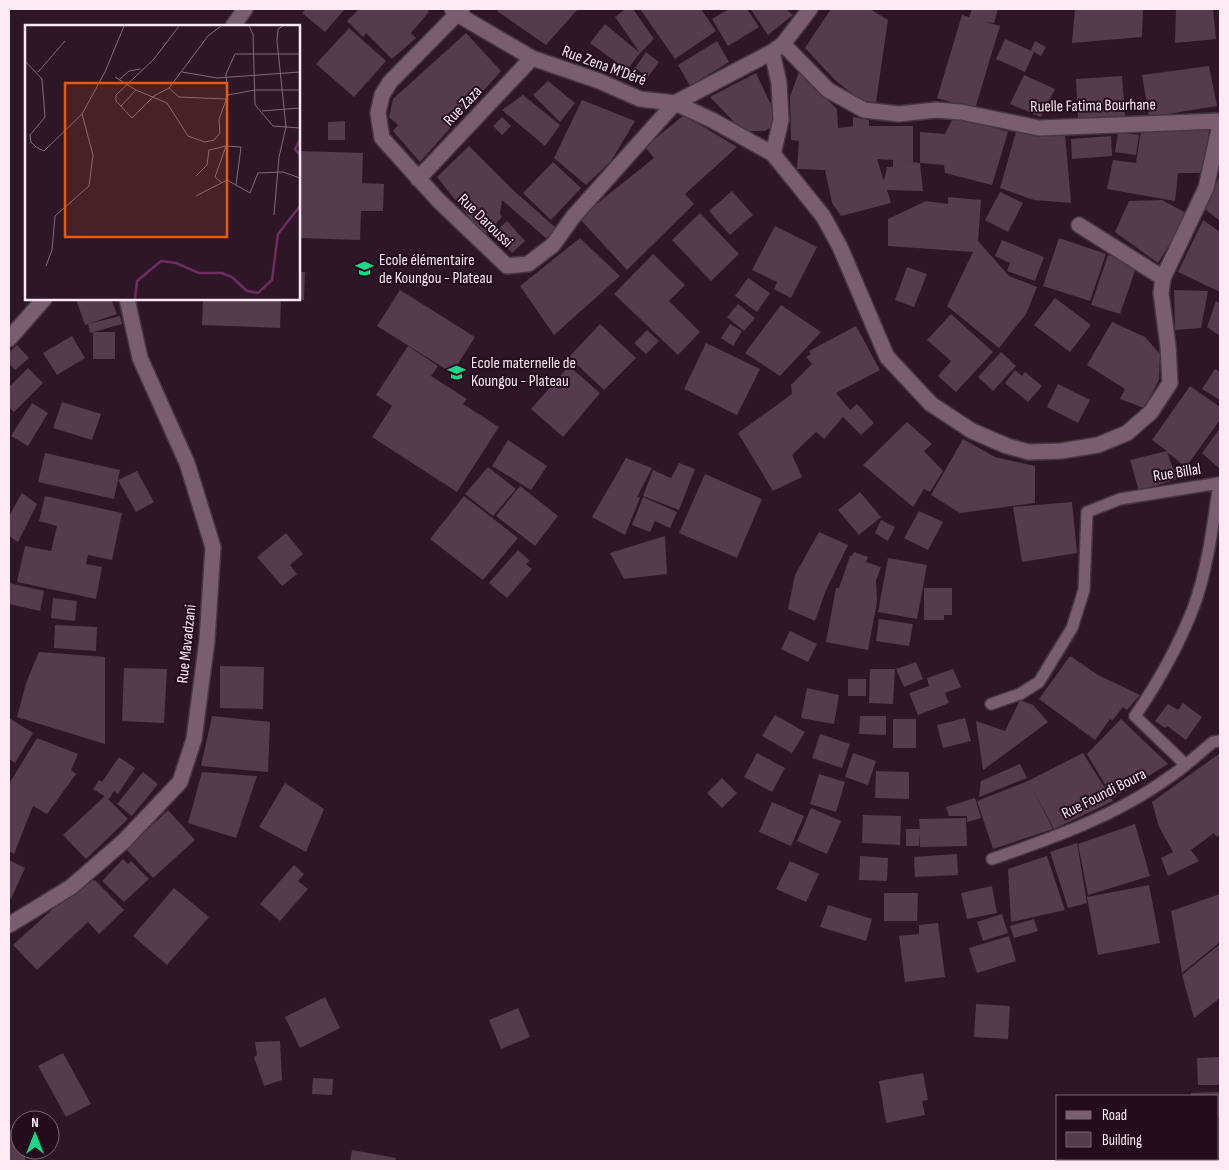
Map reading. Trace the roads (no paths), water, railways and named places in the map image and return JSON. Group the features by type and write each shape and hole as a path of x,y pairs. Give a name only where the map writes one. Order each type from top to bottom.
{"street":[{"path":"234,25 245,9"},
{"path":"674,103 778,48 810,9"},
{"name":"Rue Zena M'Déré","path":"457,11 532,58 599,81 640,99 674,103 712,120 773,154"},
{"name":"Rue Daroussi","path":"457,11 390,82 382,95 378,113 382,138 418,179 506,266 528,264 553,245 573,218 674,103"},
{"path":"778,48 781,120 773,154 824,216 840,247 887,357 931,404 972,430 1007,446 1029,452 1061,451 1098,445 1127,433 1151,412 1170,383 1168,346 1161,293 1163,278 1206,188 1220,123"},
{"name":"Ruelle Fatima Bourhane","path":"778,48 828,90 864,110 899,114 936,110 961,112 1039,128 1220,123"},
{"name":"Rue Zaza","path":"418,179 532,58"},
{"path":"1079,225 1163,278"},
{"path":"9,339 43,300"},
{"name":"Rue Mavadzani","path":"9,925 71,887 124,840 180,782 194,739 207,640 213,547 187,463 140,358 127,300"}],"lane":[{"name":"Rue Billal","path":"991,704 1020,694 1038,682 1072,628 1084,590 1087,512 1120,499 1220,483 1210,543 1194,605 1169,663 1135,716 1185,764"},
{"name":"Rue Foundi Boura","path":"992,859 1047,840 1112,812 1169,778 1213,742 1220,741"}],"place":[{"name":"Ecole élémentaire de Koungou - Plateau","path":"365,269"},
{"name":"Ecole maternelle de Koungou - Plateau","path":"457,372"}]}
